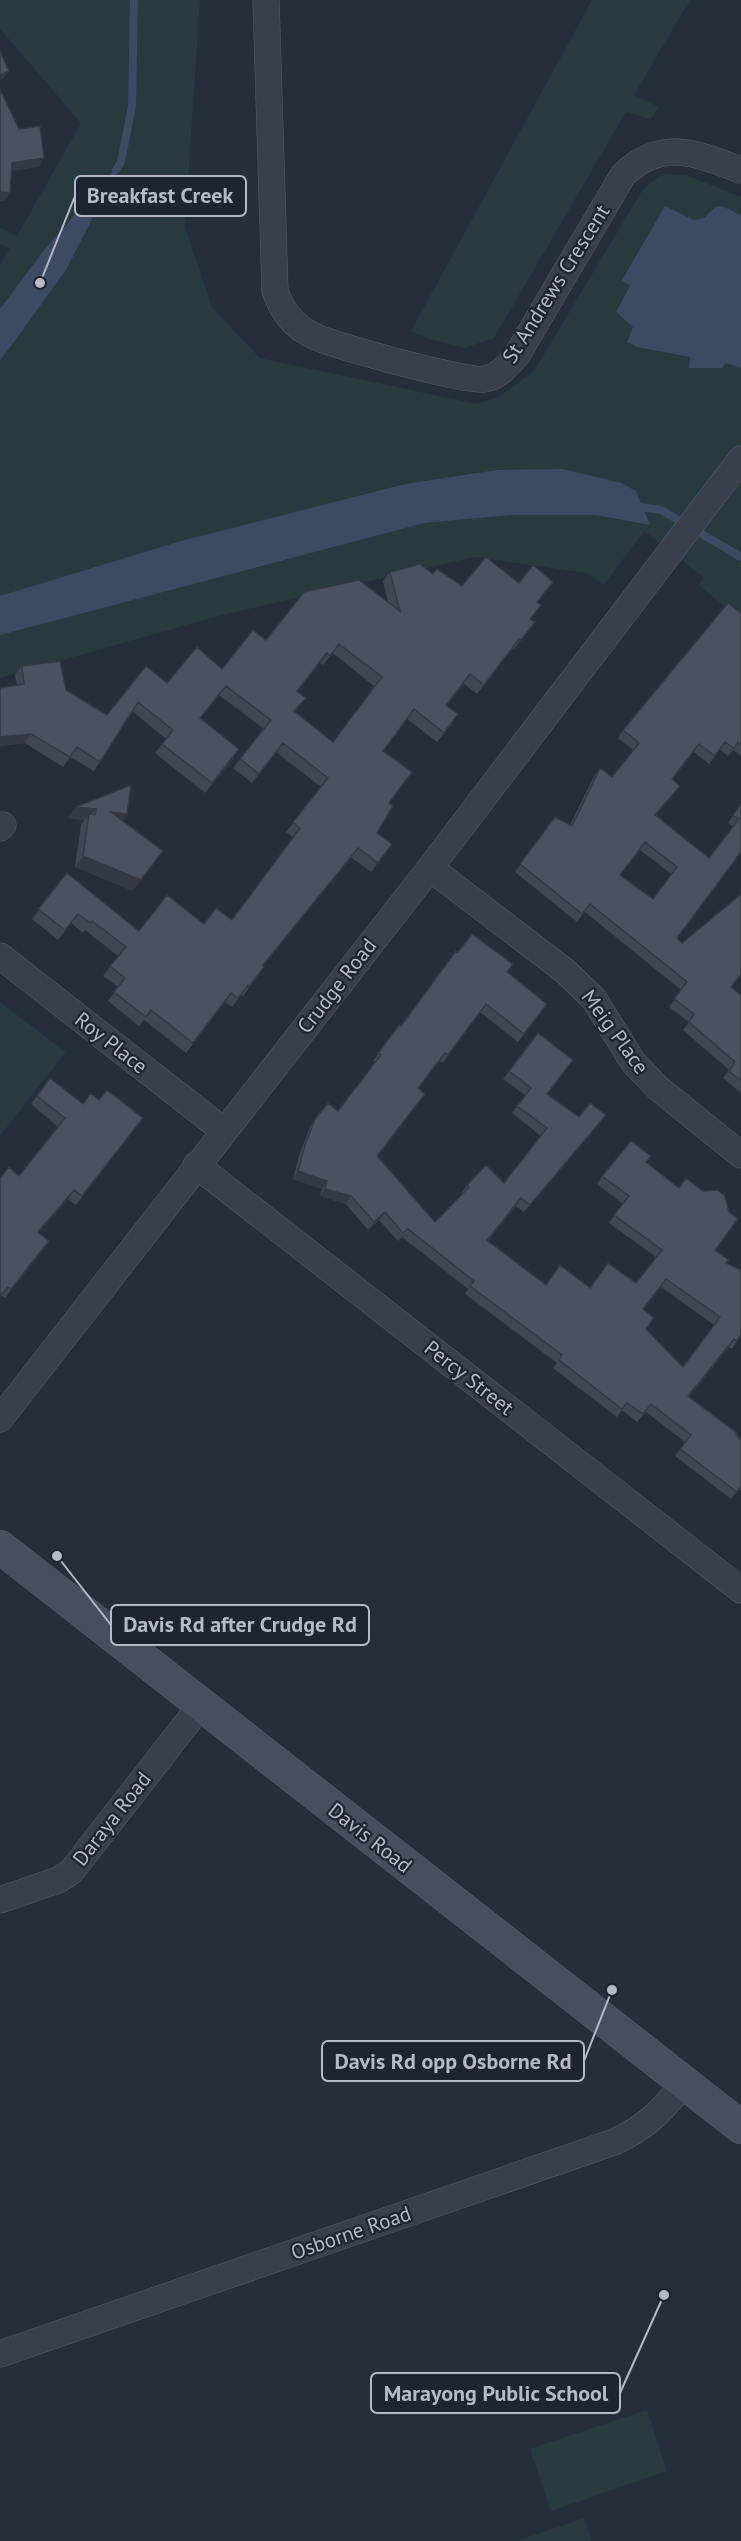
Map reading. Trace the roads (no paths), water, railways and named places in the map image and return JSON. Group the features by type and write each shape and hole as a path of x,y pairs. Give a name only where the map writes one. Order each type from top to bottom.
{"street":[{"name":"St Andrews Crescent","path":"266,0 275,291 281,309 296,325 312,336 401,362 466,378 485,380 503,371 517,354 623,175 637,161 654,153 671,150 741,170"},
{"name":"Crudge Road","path":"0,1419 223,1130 430,868 741,459"},
{"name":"Meig Place","path":"430,868 565,971 594,999 633,1062 652,1082 741,1155"},
{"name":"Roy Place","path":"0,956 223,1130"},
{"name":"Percy Street","path":"196,1165 741,1590"},
{"name":"Davis Road","path":"0,1547 741,2127"},
{"name":"Daraya Road","path":"0,1900 58,1880 71,1872 201,1705"},
{"name":"Osborne Road","path":"0,2354 614,2142 639,2131 658,2115 684,2083"}],"water":[{"path":"121,162 66,270 0,361 0,309 44,250"},
{"path":"665,206 694,220 704,218 715,207 722,206 741,215 741,368 726,363 722,368 689,368 690,357 637,347 627,342 633,327 616,312 630,286 622,280"},
{"path":"563,469 621,483 636,491 650,525 596,515 511,515 424,523 0,635 0,596 181,541 405,484 497,470"}],"waterway":[{"path":"116,170 121,162 132,106 134,0"},
{"path":"633,506 661,510 741,557"}],"place":[{"name":"Breakfast Creek","path":"40,283"},
{"name":"Davis Rd after Crudge Rd","path":"57,1556"},
{"name":"Davis Rd opp Osborne Rd","path":"612,1990"},
{"name":"Marayong Public School","path":"664,2295"}]}
